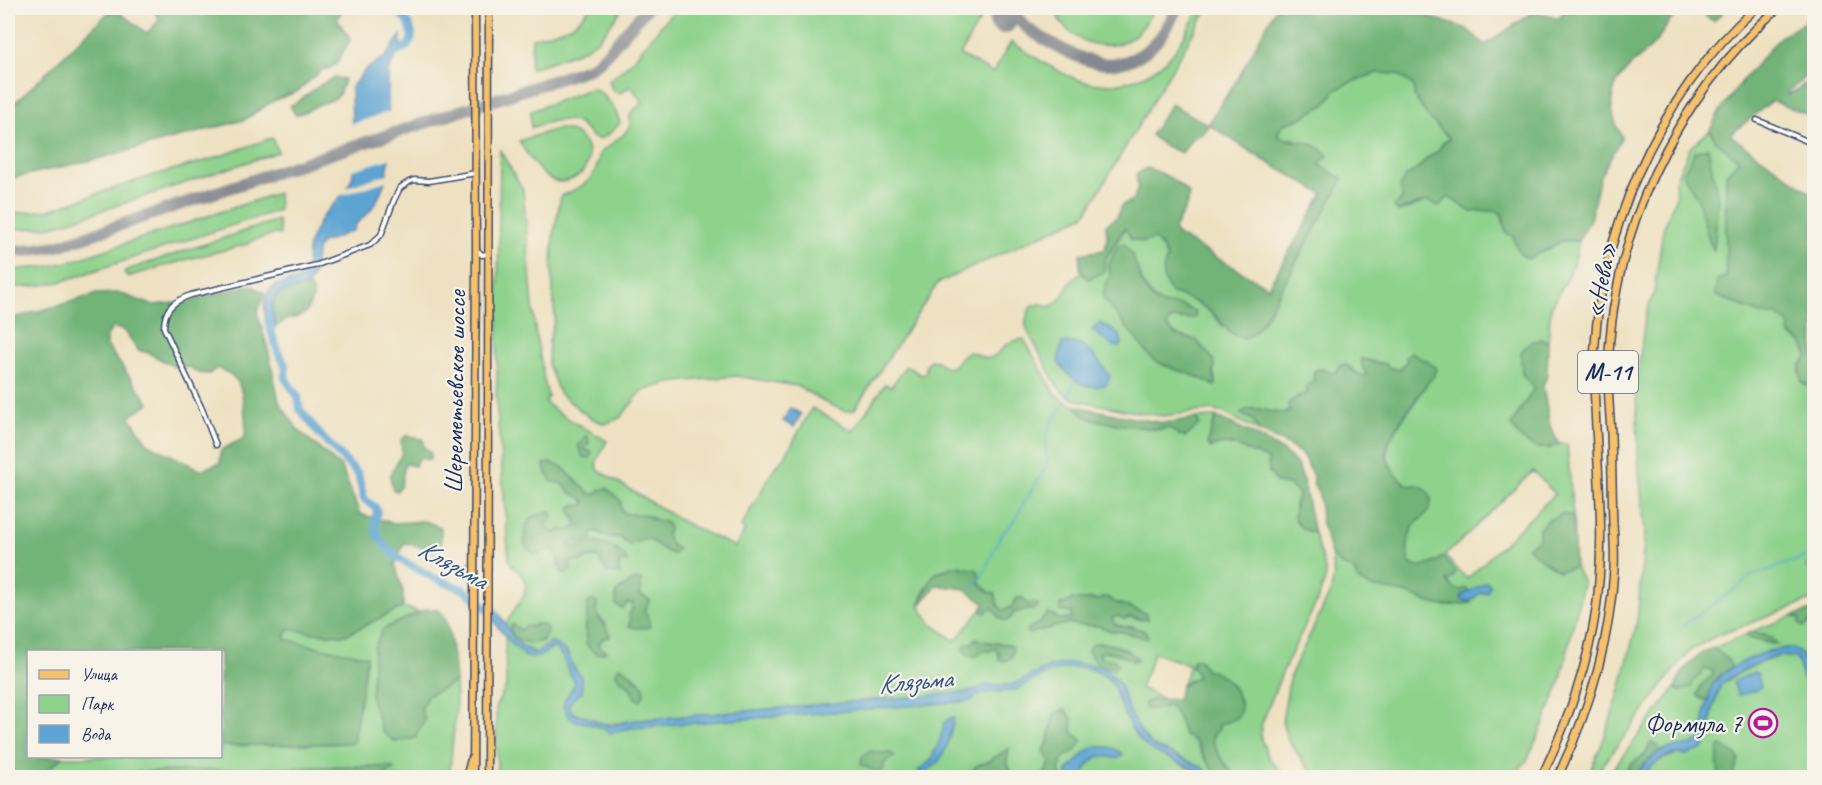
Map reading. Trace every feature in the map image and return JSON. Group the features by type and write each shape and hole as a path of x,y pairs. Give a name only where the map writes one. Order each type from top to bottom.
{"highway":[{"name":"«Нева»","path":"1541,777 1560,739 1575,700 1588,653 1596,609 1600,566 1594,373 1603,286 1615,237 1636,178 1672,109 1721,43 1756,8"},
{"name":"«Нева»","path":"1557,777 1588,705 1601,659 1610,612 1614,568 1608,375 1617,290 1628,243 1650,180 1684,117 1733,52 1778,8"}],"main road":[{"name":"Шереметьевское шоссе","path":"473,777 476,8"},
{"name":"Шереметьевское шоссе","path":"487,777 489,8"},
{"path":"466,777 474,747"}],"street":[{"path":"1757,120 1815,144"},
{"path":"216,445 202,409 164,328 166,313 174,302 182,298 317,266 370,245 381,235 400,188 414,180 429,181 476,172"},
{"path":"476,250 482,255 487,254 489,249"}],"green space":[{"path":"113,8 147,33 160,19 151,8 347,8 337,18 350,40 337,63 322,70 298,91 273,101 244,120 97,159 8,179 8,94 16,102"},
{"path":"589,8 623,8 599,39 583,50 530,69 532,38 571,25 578,21"},
{"path":"676,8 980,8 977,13 981,18 960,55 993,73 1011,42 1070,77 1091,83 1116,84 1141,77 1162,64 1179,44 1199,8 1208,8 1087,212 1081,217 938,283 854,410 845,411 828,404 797,386 736,376 669,383 642,391 620,418 605,424 589,417 559,393 548,364 549,341 555,318 552,276 553,238 561,196 588,181 596,170 600,153 623,135 630,126 632,111 643,103 631,86 620,93 613,91 609,81 631,62"},
{"path":"1055,8 1155,8 1144,26 1135,35 1124,42 1100,45 1076,37 1059,19"},
{"path":"1276,8 1393,8 1467,29 1485,45 1533,12 1558,18 1567,8 1685,8 1675,15 1655,43 1631,65 1617,83 1612,109 1622,137 1600,176 1590,220 1578,241 1561,241 1528,259 1520,254 1513,237 1506,232 1502,214 1498,212 1471,212 1449,197 1439,206 1427,201 1398,212 1394,207 1403,198 1400,186 1407,175 1418,169 1426,159 1437,152 1444,142 1450,139 1428,117 1414,96 1414,86 1397,74 1376,73 1348,83 1334,91 1326,104 1295,121 1283,124 1277,135 1315,145 1328,156 1319,165 1343,179 1262,323 1244,339 1229,332 1215,315 1205,308 1189,299 1172,294 1163,277 1167,259 1163,248 1154,239 1143,242 1131,239 1125,228 1105,259 1104,272 1088,279 1080,268 1080,254 1105,250 1106,225 1117,217 1122,205 1133,200 1138,188 1136,175 1146,168 1169,178 1189,194 1186,207 1174,229 1177,235 1268,287 1323,194 1262,159 1210,125 1210,120 1237,80"},
{"path":"1697,8 1725,8 1714,21"},
{"path":"1814,10 1814,72 1810,70 1798,84 1788,91 1788,94 1804,84 1811,86 1814,91 1814,117 1772,101 1730,135 1814,195 1814,407 1809,387 1801,381 1800,366 1808,356 1803,343 1790,335 1788,323 1777,315 1761,314 1715,295 1717,280 1726,277 1726,174 1739,160 1715,140 1710,130 1718,114 1743,80 1780,37 1804,23"},
{"path":"1377,73 1397,74 1414,86 1414,96 1450,140 1444,142 1437,152 1426,159 1418,169 1407,175 1399,212 1427,201 1449,197 1471,212 1498,212 1501,214 1506,232 1513,237 1520,254 1528,259 1561,241 1578,241 1577,253 1569,276 1551,307 1548,342 1542,339 1534,388 1548,449 1559,444 1567,444 1573,516 1562,514 1558,571 1575,567 1583,583 1560,683 1527,760 1513,777 1318,777 1308,768 1288,740 1282,722 1290,676 1331,591 1334,575 1331,554 1340,564 1353,569 1359,581 1409,594 1433,604 1445,606 1471,603 1470,601 1480,593 1487,592 1483,584 1470,592 1455,590 1447,580 1439,562 1421,568 1410,564 1408,548 1411,531 1429,509 1430,499 1423,488 1410,486 1397,475 1388,457 1388,447 1395,430 1419,396 1427,360 1412,361 1399,369 1362,359 1363,369 1367,374 1363,376 1350,367 1313,377 1312,388 1304,395 1297,396 1290,412 1277,413 1251,409 1241,414 1253,420 1259,431 1224,413 1212,410 1163,416 1073,399 1063,393 1056,384 1026,328 1031,306 1041,304 1050,307 1058,301 1081,273 1089,279 1105,260 1125,228 1143,242 1154,239 1160,245 1168,264 1172,294 1201,305 1223,327 1262,323 1342,179 1318,165 1295,139 1285,139 1277,134 1283,124 1295,121 1326,104 1334,91 1348,83","holes":["1117,247 1141,276 1142,283 1153,298 1164,305 1183,307 1182,320 1176,318 1170,320 1167,326 1176,335 1189,338 1215,366 1213,371 1215,386 1152,359 1106,282 1110,277 1109,264","1101,324 1115,332 1113,346 1093,330","1533,471 1555,494 1467,579 1445,556"]},
{"path":"334,78 344,79 337,97 296,115 290,106"},
{"path":"592,88 609,102 620,122 607,135 597,139 578,123 568,120 540,124 531,128 531,111"},
{"path":"1171,104 1209,125 1202,134 1192,138 1182,153 1163,145 1151,135"},
{"path":"557,129 568,130 577,135 588,150 586,167 580,174 563,182 556,182 542,173 519,141"},
{"path":"1710,130 1715,140 1739,160 1726,174 1726,277 1715,295 1761,314 1777,315 1788,323 1790,335 1803,343 1808,357 1800,366 1801,381 1809,387 1814,407 1814,558 1806,567 1811,570 1814,566 1814,599 1714,637 1691,650 1594,777 1587,778 1619,694 1637,622 1645,532 1639,473 1636,390 1645,317 1654,292 1663,230 1676,196 1675,181 1690,148"},
{"path":"272,138 278,152 67,222 47,227 8,230 8,214 49,210"},
{"path":"1708,148 1718,198 1714,252 1698,200 1683,174 1695,152"},
{"path":"500,150 523,190 535,330 548,397 545,402 560,414 607,441 596,463 598,470 683,522 735,547 745,530 741,527 812,408 853,431 885,384 891,387 906,366 922,375 926,372 926,365 930,360 937,361 947,368 954,366 966,353 990,358 1011,342 1024,339 1054,392 1063,400 1076,406 1084,416 1157,430 1170,428 1179,435 1199,424 1197,418 1217,417 1208,443 1211,448 1218,445 1233,445 1268,459 1269,472 1299,493 1295,505 1302,529 1314,533 1326,573 1317,601 1282,673 1261,726 1261,739 1269,758 1286,777 1236,777 1217,751 1213,740 1213,735 1220,724 1233,720 1240,712 1240,701 1234,689 1222,676 1208,671 1193,660 1192,666 1197,677 1182,685 1190,665 1154,653 1140,688 1164,699 1151,700 1158,709 1171,706 1184,734 1195,741 1204,758 1220,774 1228,777 1213,777 1203,768 1153,746 1143,737 1129,712 1120,685 1114,677 1073,663 1012,685 986,686 969,692 613,724 586,719 571,712 569,706 571,700 582,692 581,676 575,671 567,652 550,642 536,653 526,649 518,643 506,626 511,614 523,598 526,586 524,579 509,560 496,396","holes":["544,464 562,467 590,494 596,495 607,488 626,514 643,514 661,521 672,546 668,552 647,538 636,542 624,542 620,537 607,537 597,531 591,533 592,539 567,543 572,547 590,542 609,545 625,556 618,568 604,567 601,559 595,557 581,562 575,560 559,566 556,553 552,548 546,550 524,534 528,522 546,524 549,530 555,533 572,530 577,526 576,519 571,514 586,503 582,498 567,490 564,484 548,476","960,566 972,569 980,583 1002,610 1014,605 1026,604 1034,609 1014,612 1006,621 1000,618 992,607 985,612 981,610 955,641 932,624 919,606 930,583","626,586 641,588 639,594 647,628 629,626 633,603 616,605 620,588","1072,599 1114,602 1145,613 1142,620 1130,617 1124,619 1118,616 1112,618 1114,624 1120,627 1133,626 1142,637 1111,631 1100,626 1069,623 1027,630 1043,618 1054,615 1059,619 1073,619 1072,613 1066,612 1067,603","587,604 606,624 603,638 599,643 601,649 586,643 585,629 588,617","515,626 520,630 534,626 543,641 534,643 518,639 512,633","981,641 1006,644 999,654 996,648 985,650 966,644","1096,643 1128,650 1134,662 1118,653 1099,652 1101,658 1107,659 1113,669 1101,664","625,669 640,681 632,692 630,686 624,683"]},
{"path":"278,193 279,210 60,282 8,288 8,270 46,267 72,261"},
{"path":"278,220 280,234 278,235 127,277 124,272 127,270"},
{"path":"1123,243 1133,257 1142,283 1152,297 1161,304 1176,304 1196,312 1195,318 1170,320 1167,326 1176,335 1196,340 1213,359 1215,386 1152,359 1103,298 1106,282 1110,277 1109,264 1117,247"},
{"path":"250,285 265,293 257,312 268,349 279,402 298,430 341,467 360,514 393,523 424,521 441,527 441,543 436,549 404,543 395,565 403,591 403,607 345,635 288,629 285,639 367,656 353,743 222,746 222,650 27,650 27,758 62,758 38,777 8,777 8,316 18,317 97,294 119,293 152,305 186,302","holes":["113,327 125,331 138,350 149,353 178,369 189,367 198,373 209,374 217,368 231,374 238,383 246,420 245,434 244,438 221,450 220,463 200,470 147,443 130,417 149,403 107,346 107,336"]},
{"path":"308,285 313,298 306,312 298,317 287,319 276,327 273,312 275,297 283,291"},
{"path":"1542,339 1548,342 1547,376 1543,386 1550,426 1559,444 1537,448 1525,442 1511,425 1534,388 1522,374 1521,352 1530,342"},
{"path":"1411,352 1436,369 1398,425 1386,452 1390,467 1397,476 1410,486 1424,488 1431,499 1429,509 1411,531 1408,548 1409,560 1410,564 1421,568 1442,557 1456,572 1453,578 1447,581 1455,589 1464,588 1470,592 1463,595 1465,601 1472,603 1445,606 1433,604 1409,594 1371,587 1359,581 1353,569 1340,564 1331,554 1321,520 1319,494 1305,459 1286,444 1259,431 1253,420 1241,414 1251,409 1277,413 1290,412 1288,405 1291,400 1308,393 1305,388 1309,383 1314,383 1314,371 1316,370 1337,372 1339,366 1345,364 1363,376 1367,374 1363,370 1361,358 1399,369 1406,363 1406,357"},
{"path":"1076,406 1164,423 1197,418 1199,424 1186,437 1170,428 1126,425 1092,419 1084,415"},
{"path":"1217,417 1283,451 1297,465 1305,488 1314,533 1302,529 1294,518 1299,493 1289,485 1277,483 1269,472 1268,459 1233,445 1218,445 1211,448 1207,443"},
{"path":"407,435 423,439 424,447 431,456 428,460 420,458 415,466 407,464 404,466 401,486 397,491 393,490 390,475 402,453 401,440"},
{"path":"585,436 588,437 589,444 584,448 592,452 590,458 583,457 578,447"},
{"path":"550,463 562,467 590,494 596,494 607,488 621,501 624,513 643,514 667,523 669,529 666,535 672,546 678,549 674,554 668,552 647,538 629,545 620,537 607,537 597,531 591,533 592,539 568,543 572,547 590,542 609,545 625,556 627,562 620,562 618,568 620,574 607,573 598,557 595,556 580,562 575,560 570,564 571,570 567,574 561,572 556,553 552,548 535,555 526,547 524,541 526,528 532,517 550,511 553,515 546,524 549,530 555,533 560,529 573,529 577,525 570,508 575,504 580,506 586,503 569,492 563,484 551,481 544,464"},
{"path":"1562,514 1573,516 1575,567 1559,571 1527,547 1539,539 1539,528 1548,520"},
{"path":"954,566 978,570 980,583 989,592 995,593 1002,610 1008,609 1017,598 1023,598 1027,604 1039,605 1034,609 1014,612 1006,621 1000,618 992,607 985,613 981,610 985,604 965,589 937,585 919,606 932,577"},
{"path":"636,579 642,581 639,594 650,600 644,611 648,616 650,627 629,626 629,614 633,609 633,603 627,603 622,608 616,605 616,592"},
{"path":"1103,597 1145,613 1148,620 1130,617 1124,619 1118,616 1112,618 1114,624 1141,629 1148,637 1111,631 1099,626 1069,623 1028,634 1027,630 1039,623 1048,613 1059,619 1072,619 1072,613 1060,611 1060,604 1072,599 1098,601"},
{"path":"592,600 597,603 597,612 610,637 603,638 599,643 601,649 606,652 599,654 590,649 586,643 587,604"},
{"path":"403,607 419,612 383,629 421,709 427,696 455,682 456,708 451,777 380,777 395,769 350,766 87,774 82,777 38,778 62,758 222,758 222,746 353,743 317,647 284,639 288,628 345,635"},
{"path":"427,609 439,611 444,617 451,645 455,682 427,696 421,709 425,720 415,738 395,742 382,731 371,698 374,648 383,629"},
{"path":"1814,609 1812,620 1803,627 1799,623 1800,619 1793,616"},
{"path":"1793,616 1809,624 1814,616 1814,680 1808,676 1806,664 1786,648 1769,651 1732,668 1727,659 1714,648 1745,635 1772,644 1765,635 1750,632"},
{"path":"512,624 520,630 525,626 542,624 547,628 546,634 539,642 529,643 513,636 510,627"},
{"path":"1750,632 1772,638 1777,644 1752,639 1745,635"},
{"path":"505,635 526,657 555,648 575,682 565,700 574,721 615,730 975,696 987,691 1015,690 1059,668 1081,667 1105,676 1114,685 1116,695 1134,733 1147,747 1206,777 1082,777 1088,765 1098,756 1118,758 1123,755 1113,748 1095,746 1067,771 1070,777 1063,777 1059,771 1063,757 1075,751 1072,719 1054,714 1044,751 1050,762 1043,774 1035,778 1011,774 1007,761 1009,749 988,762 976,766 967,777 497,777 496,706 506,687"},
{"path":"976,638 985,642 1012,646 1011,658 1005,661 999,660 996,648 983,651 975,656 968,655 963,650 966,644 972,643"},
{"path":"1096,643 1119,647 1138,659 1137,661 1132,660 1111,652 1099,653 1101,658 1114,660 1118,665 1113,669 1095,662 1088,651 1090,645"},
{"path":"1714,648 1727,659 1732,668 1716,680 1709,699 1704,700 1697,695 1703,683 1713,675 1713,671 1705,668 1692,687 1680,691 1675,688 1690,663 1701,653"},
{"name":"Формула 7","path":"1779,656 1795,657 1802,678 1814,688 1814,777 1642,778 1654,765 1668,757 1701,750 1709,738 1713,708 1721,684 1749,667"},
{"path":"1199,659 1206,670 1218,674 1229,682 1239,700 1240,712 1237,717 1220,724 1213,735 1217,752 1236,777 1222,775 1212,769 1198,744 1184,735 1171,706 1145,709 1145,703 1151,700 1177,699 1182,685 1197,677 1192,666 1193,660"},
{"path":"619,667 625,669 644,687 641,701 635,698 630,686 619,679 616,673"},
{"path":"1706,668 1713,671 1713,675 1700,687 1704,700 1709,699 1700,740 1689,746 1660,751 1657,744 1648,747 1646,754 1630,765 1624,777 1606,778 1675,688 1680,691"},
{"path":"1065,709 1072,719 1072,732 1082,740 1075,751 1063,758 1059,771 1063,777 1041,777 1046,774 1050,762 1044,751 1054,714"},
{"path":"1651,742 1657,744 1660,751 1643,765 1635,777 1624,778 1630,765 1646,754"},
{"path":"1722,746 1739,759 1733,777 1720,777 1718,755 1719,747"},
{"path":"1009,748 1007,761 1011,774 1027,777 967,777 976,766 988,762"},
{"path":"871,751 890,753 895,756 884,763 884,769 879,773 861,765 863,756"},
{"path":"350,766 395,769 380,778 82,777 87,774"}],"water":[{"path":"401,35 401,46 404,50 395,57 388,72 389,162 379,197 370,211 355,225 354,230 320,244 316,252 313,276 306,285 277,295 273,301 272,311 276,327 268,330 264,306 267,294 276,285 300,279 303,275 309,243 319,222 345,190 353,175 351,88 365,70 386,56"},
{"path":"1100,323 1120,336 1122,343 1120,347 1113,346 1092,330"},
{"path":"1062,343 1079,345 1090,352 1110,376 1106,385 1084,385 1068,374 1058,362"},
{"path":"790,408 801,414 794,427 783,421"},
{"path":"1486,582 1490,586 1487,592 1480,593 1470,601 1461,598 1463,595"},
{"path":"493,607 520,645 536,653 550,642 567,653 581,676 582,692 572,700 569,706 572,712 612,726 629,721 969,692 986,685 1012,685 1049,667 1073,663 1095,665 1106,669 1120,685 1129,712 1144,737 1153,746 1203,768 1213,777 1206,777 1145,745 1129,723 1115,688 1109,680 1098,672 1081,667 1053,671 1018,688 987,692 976,696 971,701 631,728 610,733 587,723 574,721 569,717 563,706 575,684 562,656 555,648 539,656 526,657 493,621"},
{"path":"1794,649 1803,656 1807,674 1814,680 1814,688 1802,678 1795,657 1779,656 1762,661 1721,684 1713,708 1706,745 1701,750 1686,755 1668,756 1650,767 1642,777 1635,777 1643,766 1658,753 1670,748 1692,745 1700,740 1703,735 1705,712 1712,685 1719,677 1749,659 1769,651"},
{"path":"1754,672 1757,673 1761,687 1738,695 1733,682"},
{"path":"954,718 945,751 936,765 921,773 918,771 931,760 940,740 944,723"},
{"path":"1095,746 1113,748 1124,755 1118,758 1098,756 1088,765 1082,777 1070,777 1067,772"}],"pier":[{"path":"391,111 392,158 350,171 349,125"},
{"path":"390,173 389,180 336,197 344,188"}],"waterway":[{"name":"Клязьма","path":"393,8 405,19 412,35 408,45 395,53"},
{"name":"Клязьма","path":"268,321 278,352 286,366 285,378 298,397 300,410 321,436 358,474 364,499 377,511 375,523 377,535 385,546 398,558 434,578 465,590 498,618"},
{"path":"1068,397 1075,380"},
{"path":"972,588 982,576 1001,535 1015,520 1045,469 1047,461 1045,444 1049,427 1066,402"},
{"path":"1682,626 1749,577 1814,554"},
{"name":"Клязьма","path":"1803,663 1806,672 1814,679"}],"taxiway":[{"path":"8,250 24,251 58,246 588,69 600,61 647,8"},
{"path":"1016,8 1017,14 1026,27 1060,48 1087,60 1114,64 1128,61 1155,43 1165,31 1177,8"}],"runway":[{"path":"1003,20 1010,8"}],"place":[{"name":"Формула 7","path":"1763,723"}]}
